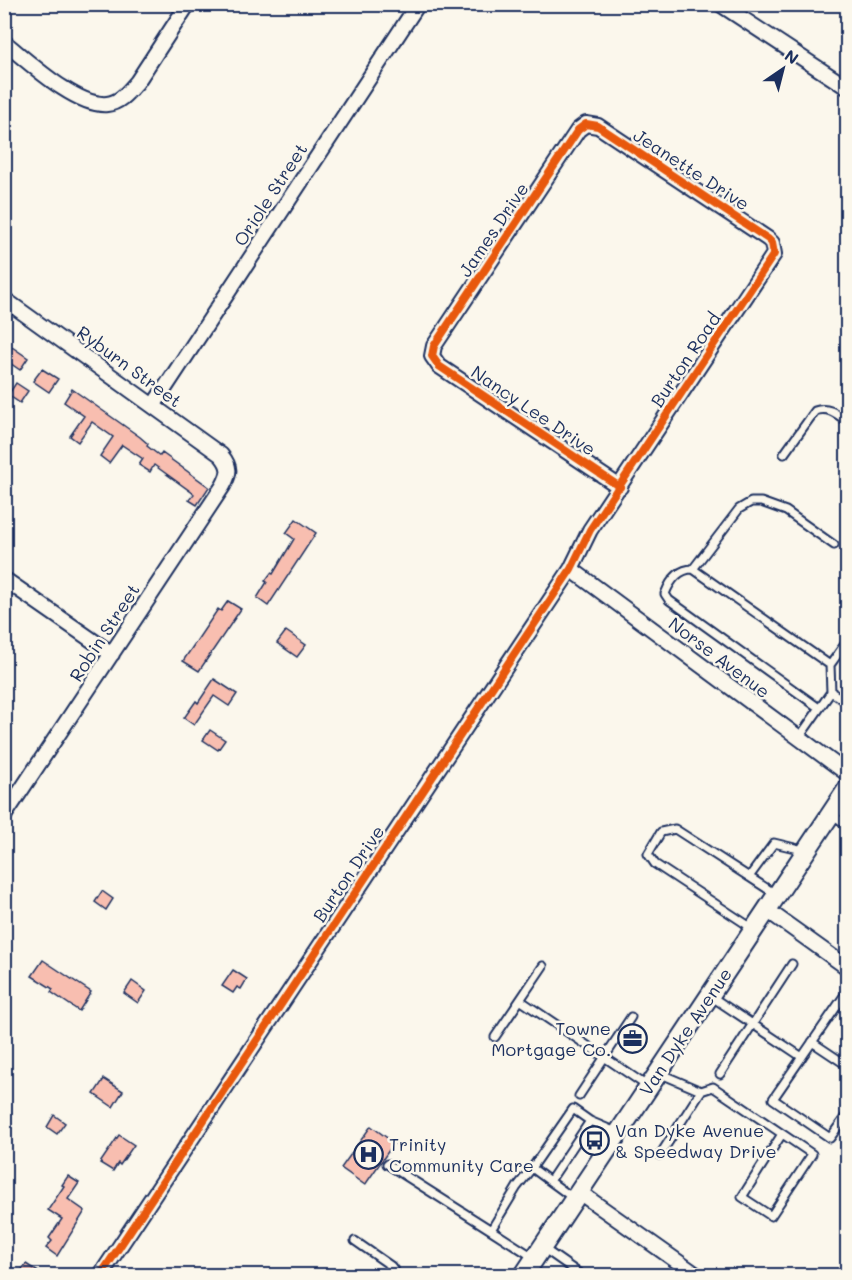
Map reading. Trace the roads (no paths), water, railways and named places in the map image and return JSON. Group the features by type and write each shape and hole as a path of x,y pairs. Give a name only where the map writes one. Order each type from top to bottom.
{"main road":[{"name":"Van Dyke Avenue","path":"523,1275 848,789"}],"street":[{"path":"4,42 80,98 99,104 108,104 127,93 136,82 188,4"},
{"name":"Oriole Street","path":"153,406 418,4"},
{"path":"720,4 848,88"},
{"name":"Jeanette Drive","path":"586,124 598,126 768,238 774,249"},
{"name":"James Drive","path":"432,356 434,346 578,130 586,124"},
{"name":"Burton Road","path":"620,487 771,258 774,249"},
{"name":"Ryburn Street","path":"4,299 221,455 229,466"},
{"name":"Nancy Lee Drive","path":"432,356 439,366 620,487"},
{"name":"Robin Street","path":"4,816 224,486 229,475 229,466"},
{"name":"Burton Drive","path":"100,1275 571,569 590,530 620,487"},
{"name":"Norse Avenue","path":"571,569 848,774"},
{"path":"4,579 112,654"},
{"path":"772,902 848,968"},
{"path":"577,1195 698,1275"}],"lane":[{"path":"784,454 815,411 822,408 832,410 848,422"},
{"path":"693,568 739,509 751,502 761,502 786,511 834,545"},
{"path":"819,708 669,600 665,594 678,573 693,568 830,665"},
{"path":"798,739 831,692 830,665 848,640"},
{"path":"831,692 848,703"},
{"path":"831,814 848,826"},
{"path":"754,930 655,864 648,854 661,832 675,830 749,877 772,902"},
{"path":"749,877 774,843 806,851"},
{"path":"720,1074 792,964"},
{"path":"495,1037 543,966"},
{"path":"848,990 773,1099 830,1138 848,1113"},
{"path":"710,996 802,1057"},
{"path":"520,1000 605,1057 654,1080 701,1091 713,1087 812,1154 771,1216 741,1197 782,1134"},
{"path":"579,1096 631,1017"},
{"path":"812,1042 848,1066"},
{"path":"660,1155 701,1091"},
{"path":"491,1230 517,1187 573,1109 590,1121 618,1133"},
{"path":"550,1180 590,1121"},
{"path":"387,1164 491,1230 583,1275"},
{"path":"532,1168 577,1195"},
{"path":"355,1241 392,1266 398,1275"}],"place":[{"name":"Towne Mortgage Co.","path":"632,1039"},
{"name":"Van Dyke Avenue & Speedway Drive","path":"594,1141"},
{"name":"Trinity Community Care","path":"368,1155"}]}
